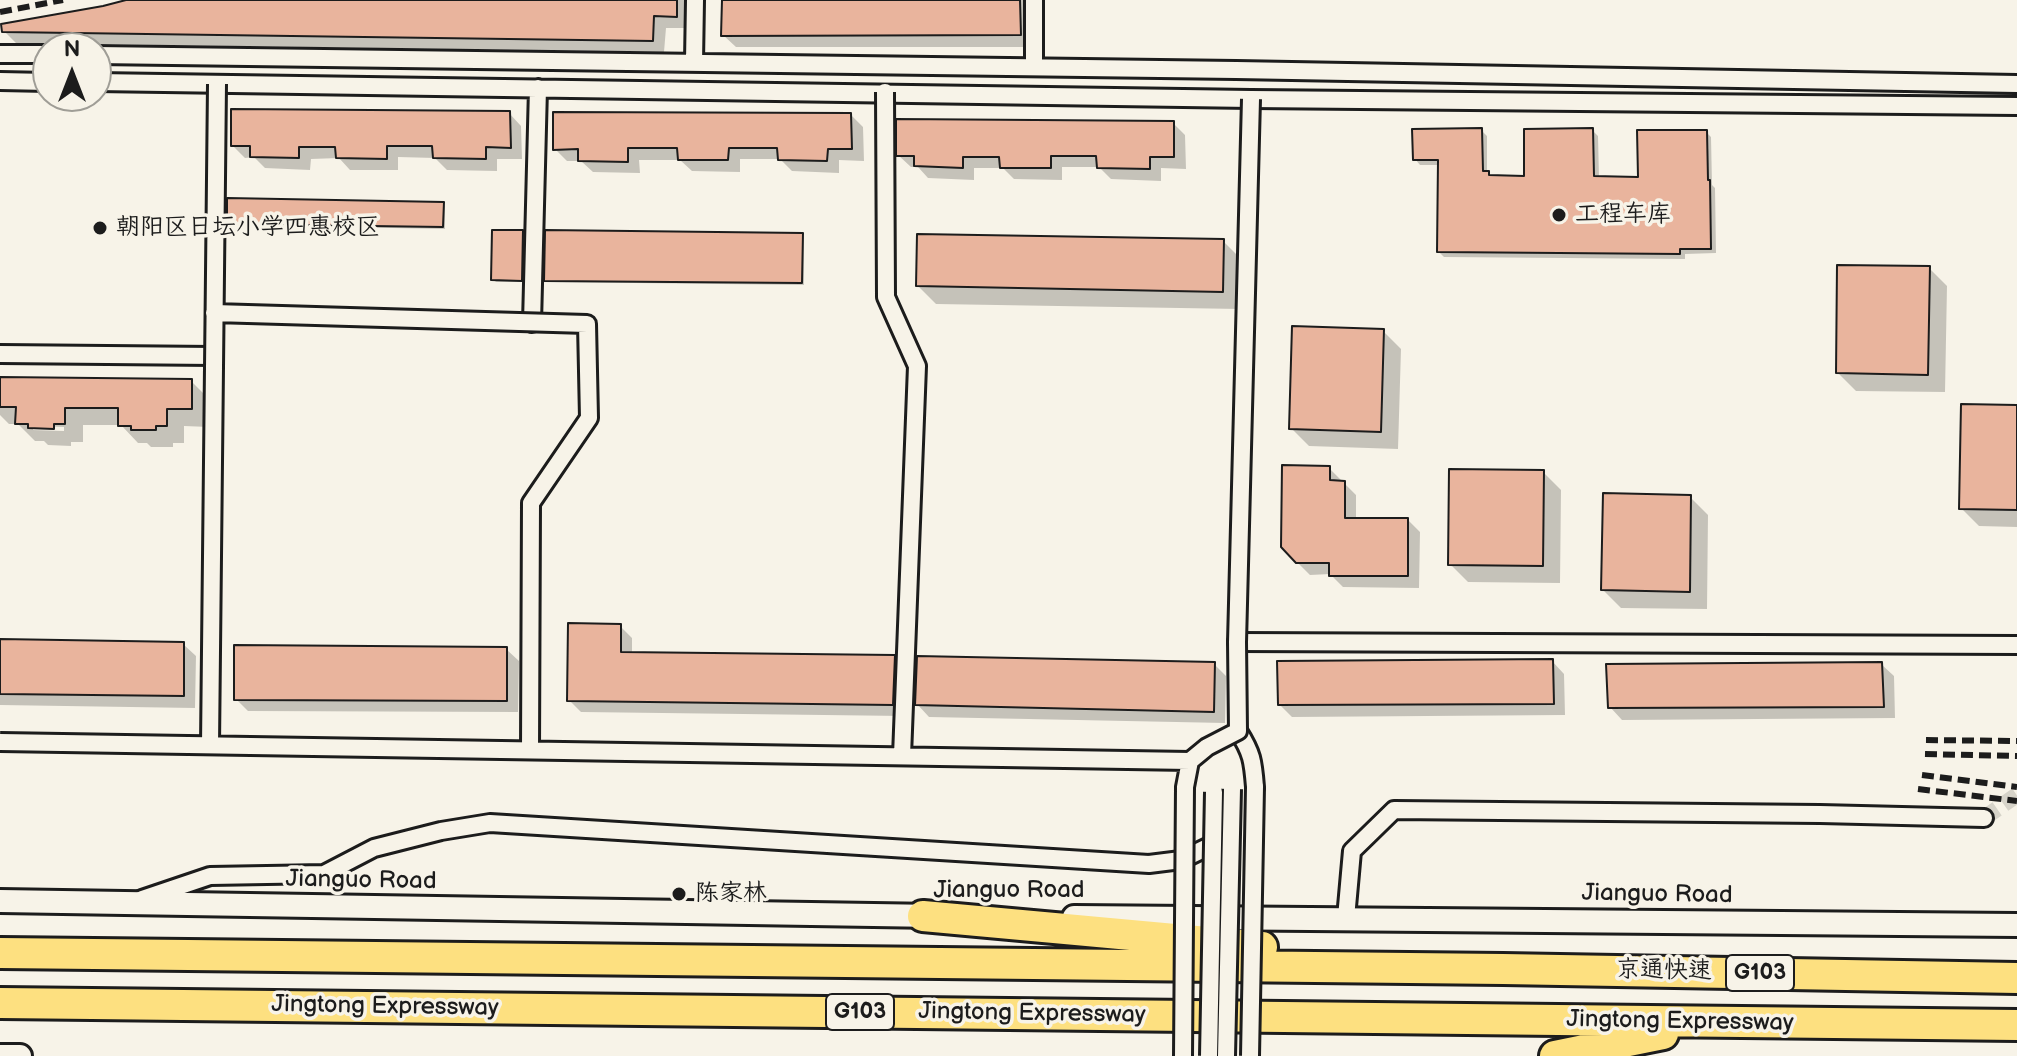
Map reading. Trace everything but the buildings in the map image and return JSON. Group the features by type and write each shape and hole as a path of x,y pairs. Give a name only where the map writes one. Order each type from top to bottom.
{"highway":[{"path":"923,916 1503,969"},
{"name":"Jingtong Expressway","path":"0,953 1503,969"},
{"name":"京通快速","path":"1503,969 2017,978"},
{"name":"Jingtong Expressway","path":"0,1003 2017,1025"},
{"path":"1555,1056 1720,1022"}],"main road":[{"name":"Jianguo Road","path":"0,901 923,916 2017,925"},
{"path":"0,1056 20,1056"}],"street":[{"path":"694,62 695,0"},
{"path":"1034,0 1034,67"},
{"path":"0,54 32,54"},
{"path":"112,55 2017,84"},
{"path":"0,81 32,82"},
{"path":"112,82 1251,99 2017,106"},
{"path":"210,745 217,84"},
{"path":"532,323 538,88"},
{"path":"885,92 886,297 917,366 902,756"},
{"path":"1250,1056 1255,787 1254,762 1238,731 1237,642 1251,99"},
{"path":"214,313 587,324 589,418 531,503 530,750"},
{"path":"0,354 214,356"},
{"path":"1237,642 2017,645"},
{"path":"1183,1056 1185,787 1190,761 1207,747 1238,731"},
{"path":"0,742 1190,761"},
{"path":"1226,1056 1232,789"},
{"path":"1209,1056 1214,792"},
{"path":"1346,918 1352,851 1394,810 1984,818"},
{"path":"129,904 210,876 324,874 374,848 441,831 490,823 1149,864 1181,860 1214,844"}],"tunnel":[{"path":"1984,818 2017,795"}],"railway":[{"path":"0,12 63,0"},
{"path":"1926,740 2017,741"},
{"path":"1925,754 2017,756"},
{"path":"1922,775 2017,787"},
{"path":"1918,789 2017,801"}],"place":[{"name":"工程车库","path":"1559,215"},
{"name":"朝阳区日坛小学四惠校区","path":"100,228"},
{"name":"陈家林","path":"679,894"}]}
